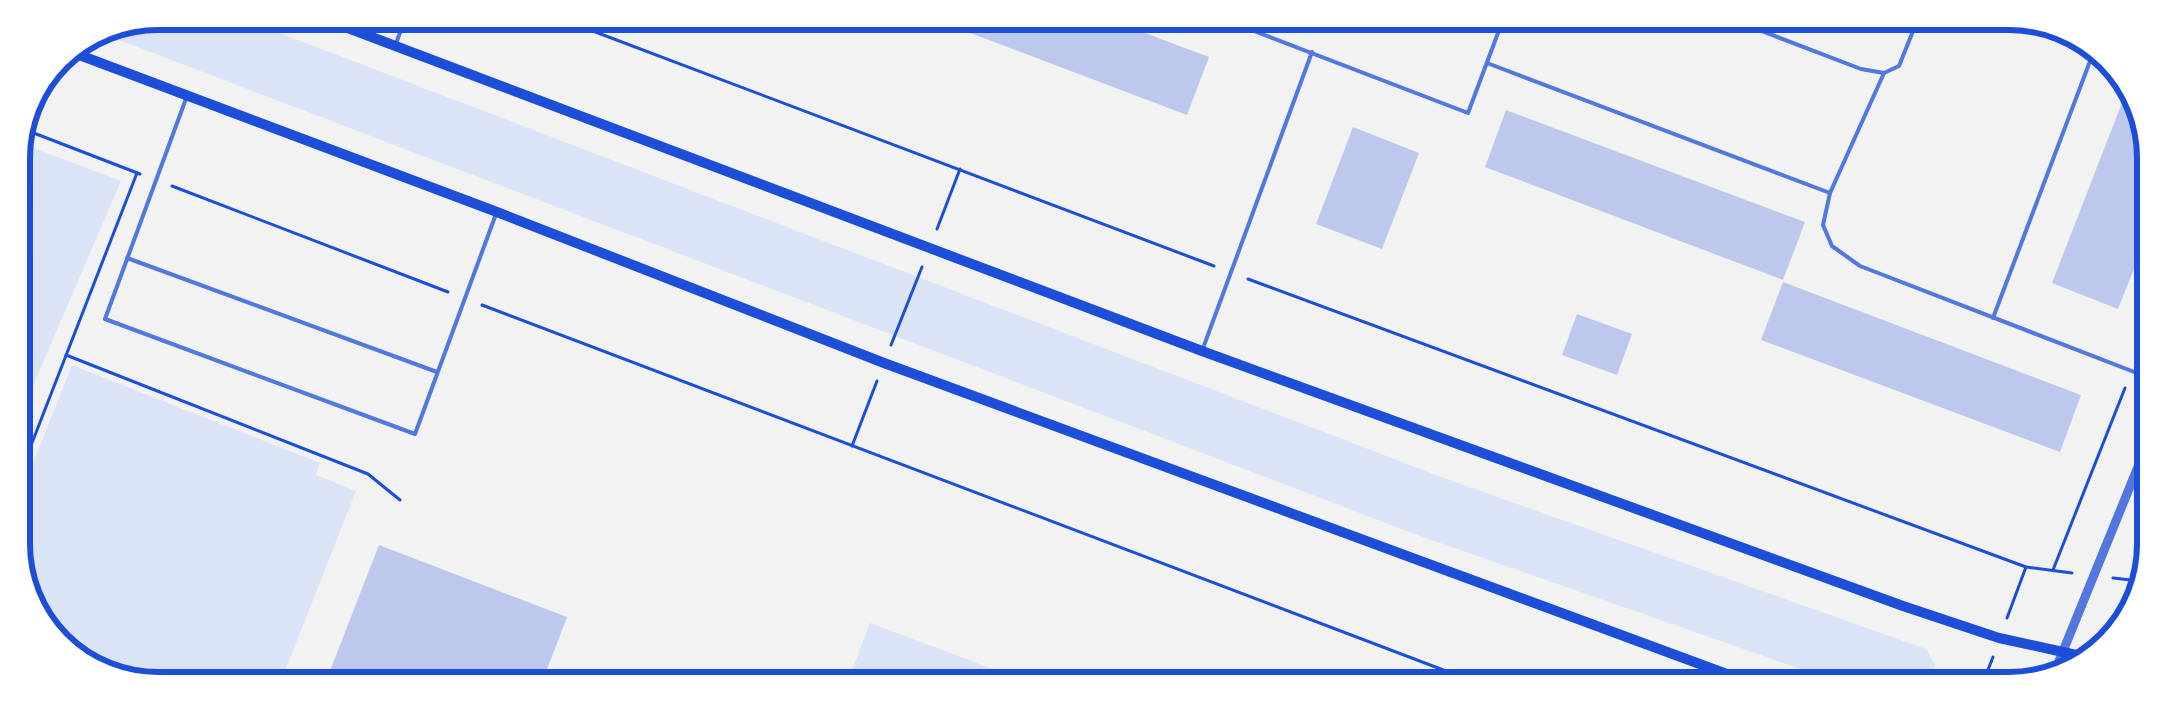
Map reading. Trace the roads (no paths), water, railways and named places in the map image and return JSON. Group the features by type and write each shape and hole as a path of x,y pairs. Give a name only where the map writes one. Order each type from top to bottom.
{"main road":[{"path":"353,30 1202,351 1903,606 2000,638 2073,654"},
{"path":"82,56 497,212 884,363 1721,672"}],"street":[{"path":"2059,662 2137,469"}],"lane":[{"path":"395,46 401,30"},
{"path":"1252,30 1468,113 1499,30"},
{"path":"1759,30 1861,69 1884,73 1899,66 1913,30"},
{"path":"1202,351 1312,52"},
{"path":"1993,318 2090,60"},
{"path":"1487,62 1830,193"},
{"path":"1884,73 1830,193 1823,225 1832,246 1860,266 2137,373"},
{"path":"187,96 104,319 415,434 497,212"},
{"path":"127,258 437,372"}]}
